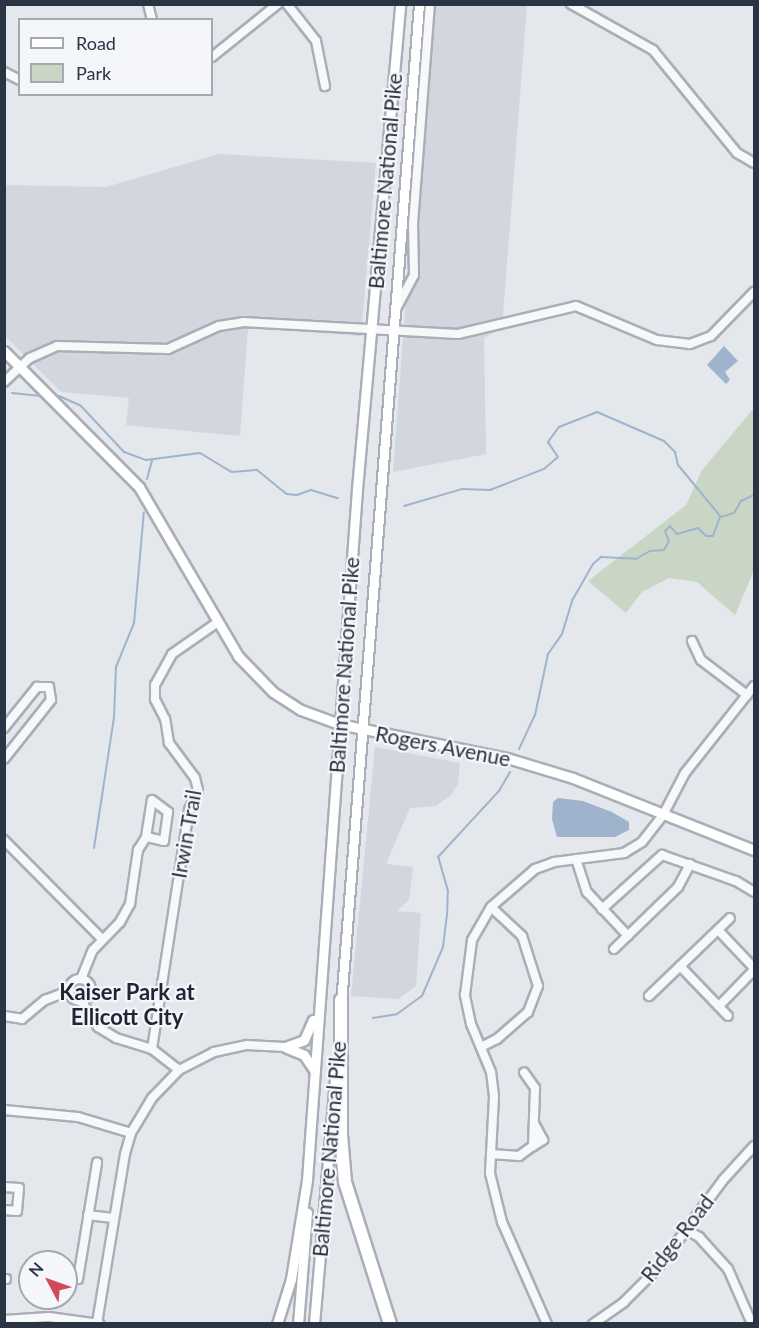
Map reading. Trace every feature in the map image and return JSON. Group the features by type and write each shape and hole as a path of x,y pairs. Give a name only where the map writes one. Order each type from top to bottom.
{"highway":[{"path":"341,1000 343,1166 359,1234 390,1323"}],"main road":[{"name":"Baltimore National Pike","path":"277,1323 291,1279 307,1180 339,724 400,4"},
{"name":"Baltimore National Pike","path":"314,1323 419,4"},
{"name":"Rogers Avenue","path":"4,351 139,487 238,656 273,692 301,710 339,724 525,763 754,850"},
{"path":"285,1047 308,1036 319,1001"},
{"path":"285,1047 304,1055 314,1070"},
{"path":"298,1323 307,1250 307,1180"}],"street":[{"path":"213,56 278,4"},
{"path":"287,4 316,41 325,86"},
{"path":"396,309 414,275 413,224 430,4"},
{"path":"571,4 633,35 653,50 738,153 754,163"},
{"path":"4,72 18,79"},
{"path":"4,382 20,366 50,348 69,345 168,349 219,326 243,321 458,334 576,306 657,340 690,344 711,336 754,292"},
{"name":"Irwin Trail","path":"152,1049 189,810 198,790 195,778 169,744 165,719 155,699 155,685 172,654 218,622"},
{"path":"692,641 701,660 747,695"},
{"path":"547,1323 502,1222 490,1173 494,1096 491,1072 467,1009 465,974 472,940 491,907 535,869 576,859 624,853 642,842 663,814 685,773 754,686"},
{"path":"4,728 37,687 49,687 51,700 4,759"},
{"path":"81,979 88,958 102,939 120,922 130,904 138,849 146,837 152,800 168,812 164,841 146,837"},
{"path":"4,840 102,939"},
{"path":"602,909 657,857 669,856 754,892"},
{"path":"576,859 582,882 602,909 628,936"},
{"path":"614,949 678,887 690,864"},
{"path":"481,1047 496,1039 528,1012 538,986 522,936 491,907"},
{"path":"649,996 730,918"},
{"path":"718,930 754,969 719,1006"},
{"path":"680,966 728,1016"},
{"path":"81,979 91,989 89,997 82,1002"},
{"path":"81,979 73,982 69,991 72,999 82,1002 98,1027 116,1038 152,1049 179,1070"},
{"path":"4,1016 22,1019 45,1000 69,991"},
{"path":"4,1320 49,1317 99,1323 113,1218 131,1133 152,1098 179,1070 232,1047 285,1047"},
{"path":"491,1154 519,1156 533,1146 535,1088 524,1071"},
{"path":"4,1110 78,1117 131,1133"},
{"name":"Ridge Road","path":"593,1323 638,1288 686,1230 723,1180 754,1146"},
{"path":"78,1279 97,1163"},
{"path":"4,1187 19,1188 17,1211 4,1210"},
{"path":"88,1215 113,1218"},
{"path":"686,1230 699,1237 728,1269 752,1323"}],"shaded area":[{"path":"428,5 527,5 502,328 484,338 486,454 393,472"},
{"path":"219,154 376,163 361,336 248,327 240,436 126,425 129,398 61,392 5,336 4,185 106,187"},
{"path":"375,747 460,763 458,784 451,795 436,806 410,808 386,864 413,867 409,900 397,911 421,913 416,986 398,999 351,996"}],"green space":[{"path":"754,408 754,570 735,615 697,582 669,578 642,592 626,613 588,581 686,505 702,470"}],"water":[{"path":"724,346 738,361 725,372 730,380 726,384 707,365"},
{"path":"558,798 583,801 612,812 629,822 629,830 615,837 557,837 552,819 553,802"}],"waterway":[{"path":"12,393 39,396"},
{"path":"59,396 81,406 124,452 146,460 200,453 232,472 257,470 287,494 297,495 311,490 338,498"},
{"path":"404,506 462,489 490,490 544,469 558,457 548,442 559,427 597,412 664,441 675,452 678,465 721,517 734,513 741,501 754,495"},
{"path":"147,479 152,460"},
{"path":"94,848 114,717 116,667 134,623 144,512"},
{"path":"519,749 535,715 548,654 562,634 573,599 593,564 601,557 636,559 650,551 664,550 669,541 665,531 670,526 677,534 698,528 706,536 713,536 720,517"},
{"path":"373,1018 397,1014 422,996 443,947 447,916 448,891 438,857 499,791 510,772"}],"district":[{"name":"Kaiser Park at Ellicott City","path":"127,1004"}]}
